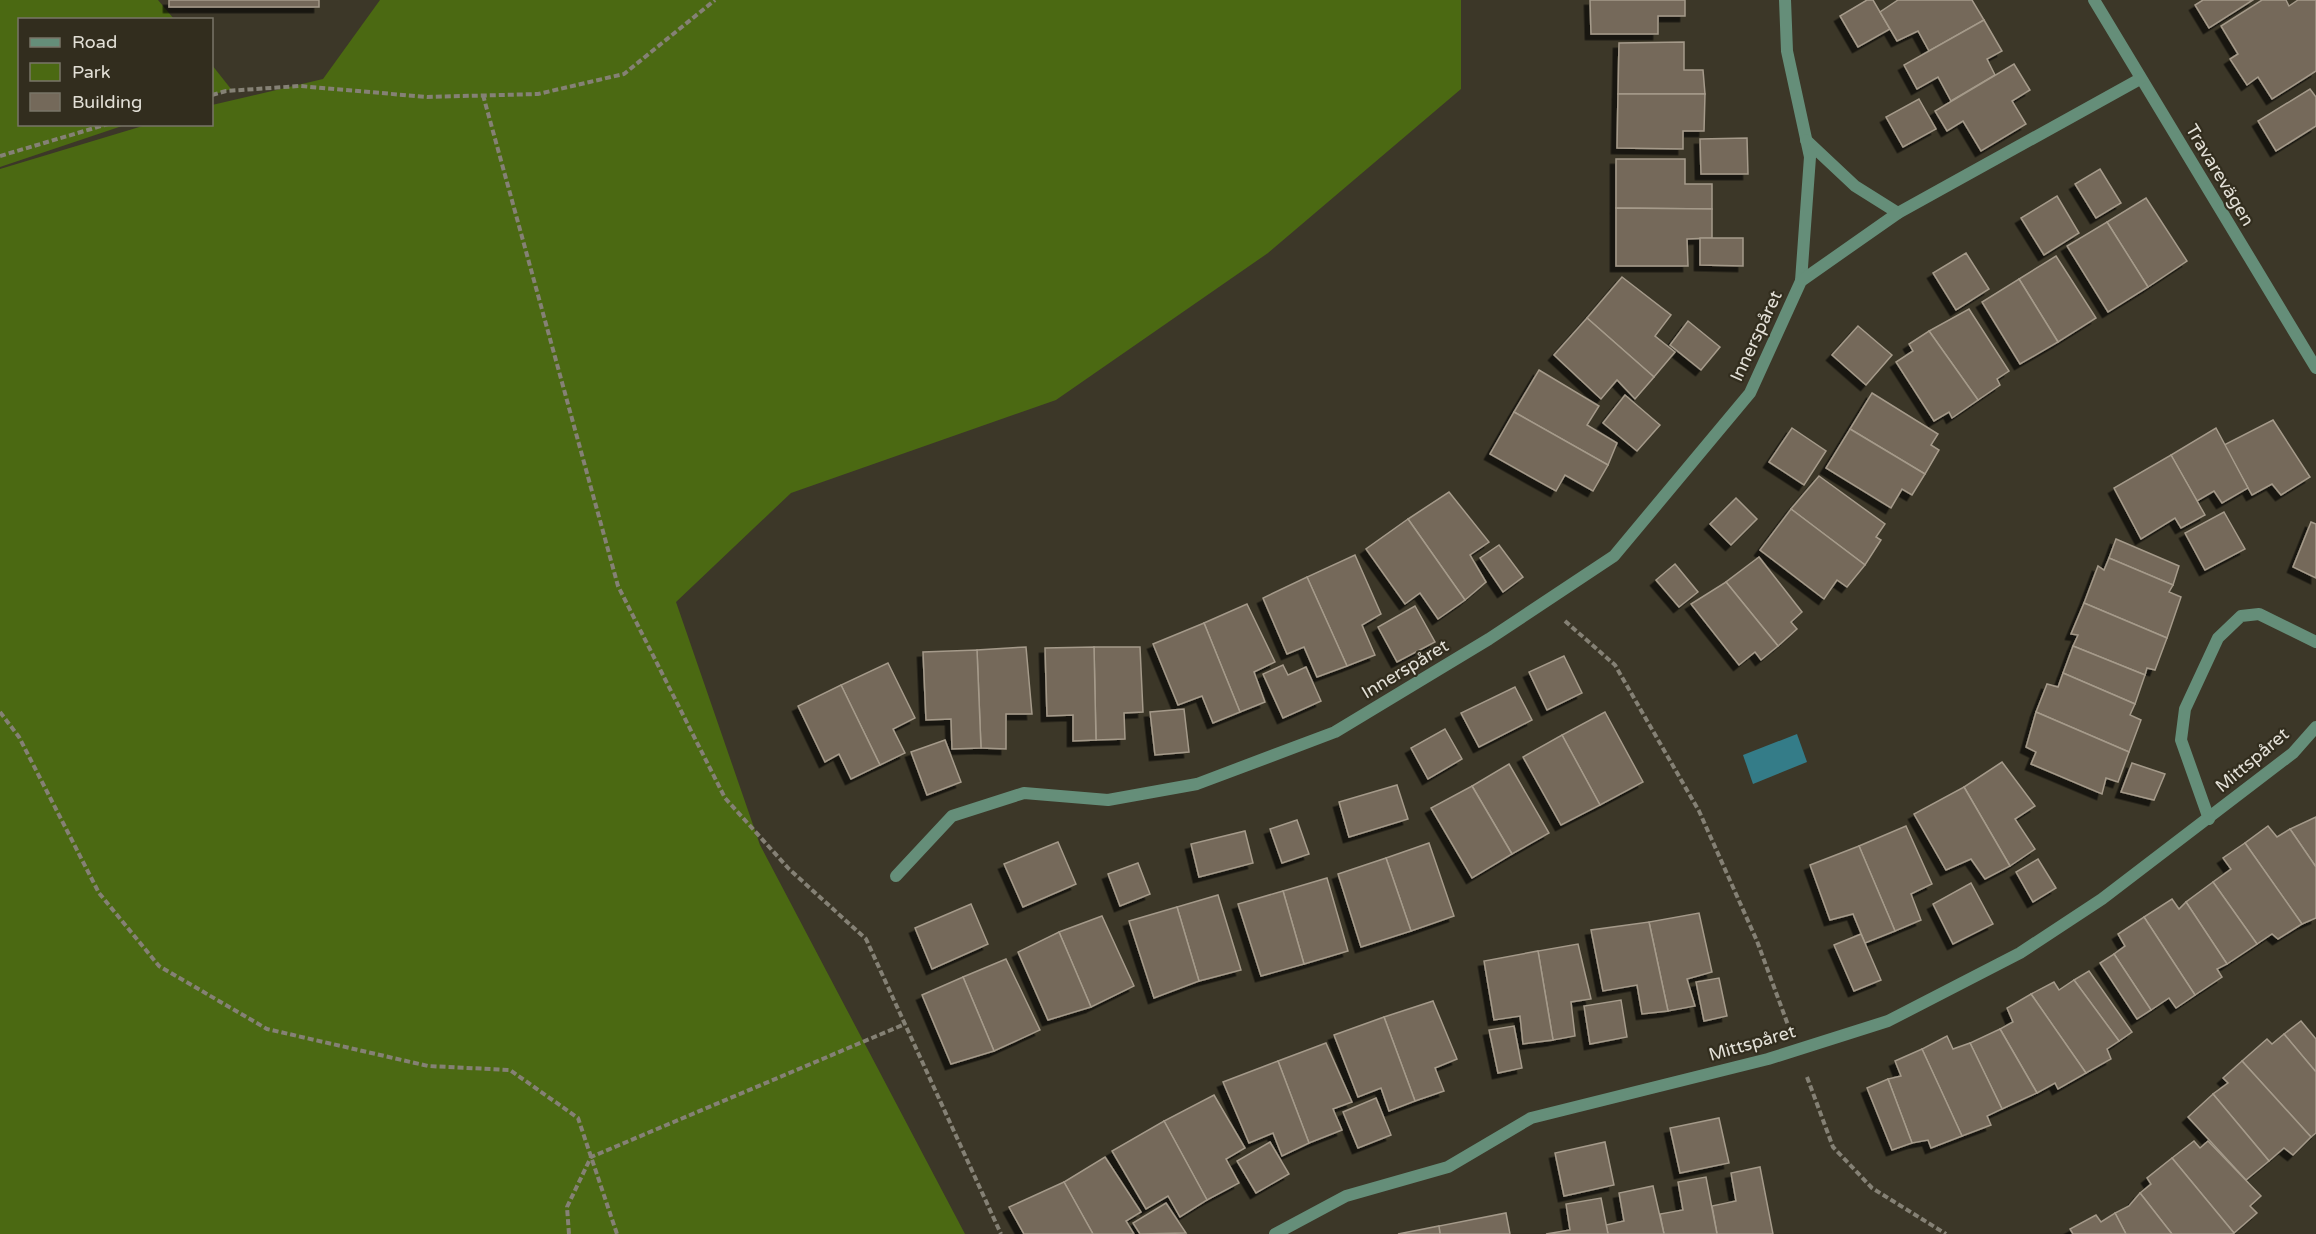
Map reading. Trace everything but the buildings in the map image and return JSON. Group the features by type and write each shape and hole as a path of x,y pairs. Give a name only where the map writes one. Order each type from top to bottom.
{"street":[{"name":"Innerspåret","path":"896,876 952,816 1024,793 1108,800 1197,784 1335,732 1614,556 1750,393 1801,280 1810,157 1787,51 1785,0"},
{"name":"Travarevägen","path":"2094,0 2316,368"},
{"name":"Innerspåret","path":"1801,280 1898,213 2140,79"},
{"path":"1806,140 1855,186 1898,213"},
{"name":"Mittspåret","path":"2209,819 2181,740 2185,709 2218,638 2241,616 2259,614 2316,642"},
{"name":"Mittspåret","path":"1275,1234 1346,1196 1448,1167 1531,1118 1797,1049 1888,1021 2020,953 2102,899 2293,753 2316,727"}],"path":[{"path":"213,95 226,91 300,86 427,97 538,94 624,74 715,0"},
{"path":"483,95 618,586 725,798 789,869 866,939 1001,1234"},
{"path":"0,156 101,126"},
{"path":"1544,602 1616,665 1699,811 1757,941 1833,1147 1872,1188 1946,1234"},
{"path":"0,712 19,737 99,893 159,966 267,1029 428,1066 510,1070 578,1118 617,1234"},
{"path":"569,1234 567,1207 591,1157 904,1024"}],"green space":[{"path":"0,0 158,0 173,18 18,18 18,126 122,126 0,167"},
{"path":"380,0 1461,0 1461,89 1268,253 1056,400 791,493 676,602 760,845 965,1234 0,1234 0,169 143,126 213,126 213,105 323,79"},
{"path":"213,66 231,89 213,95"}],"water":[{"path":"1797,734 1807,762 1753,784 1743,755"}]}
